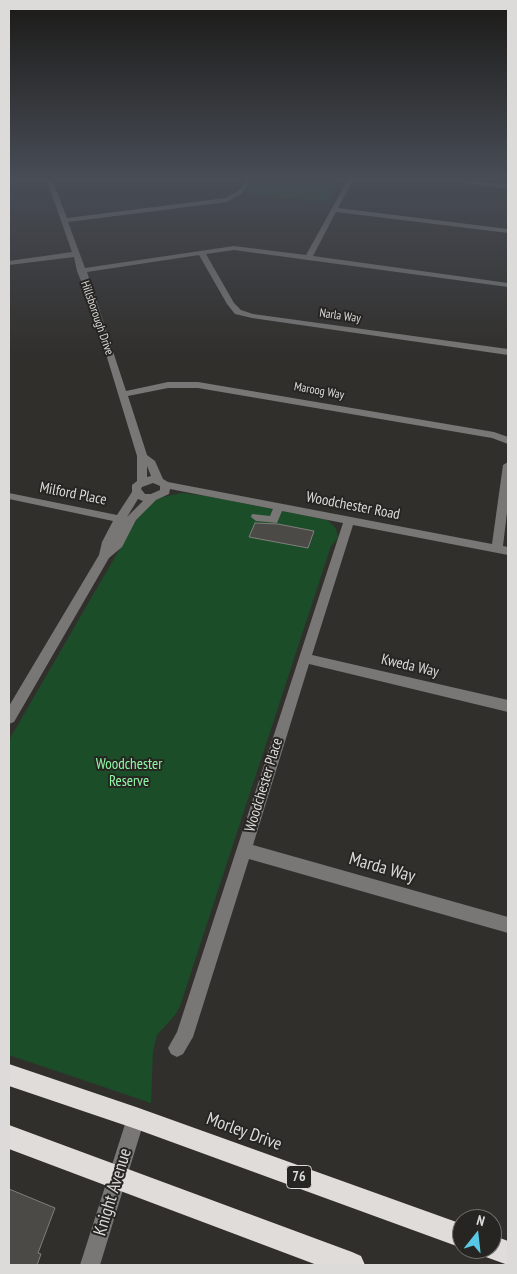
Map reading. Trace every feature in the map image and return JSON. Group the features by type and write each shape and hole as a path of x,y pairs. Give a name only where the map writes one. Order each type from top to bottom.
{"highway":[{"name":"Morley Drive","path":"9,1075 136,1118 452,1232"},
{"path":"9,1137 352,1265"}],"street":[{"name":"Hillsborough Drive","path":"71,240 96,308 142,456 142,482"},
{"path":"308,258 318,240"},
{"path":"81,271 234,248 508,284"},
{"name":"Narla Way","path":"201,253 231,304 238,312 252,316 508,352"},
{"path":"9,263 76,254"},
{"name":"Maroog Way","path":"122,394 168,385 198,385 494,435 508,441"},
{"name":"Hillsborough Drive","path":"142,456 151,463 161,482"},
{"path":"502,550 508,465"},
{"name":"Woodchester Road","path":"142,482 147,480 161,482 193,490 502,550"},
{"path":"9,718 105,555 118,544 137,494 137,485 142,482"},
{"path":"126,520 165,492 161,482"},
{"path":"187,500 193,490"},
{"name":"Woodchester Road","path":"155,498 193,490"},
{"path":"137,494 142,497 155,498"},
{"name":"Milford Place","path":"9,496 126,520"},
{"path":"256,517 273,520 279,506"},
{"name":"Woodchester Place","path":"177,1048 184,1037 349,520"},
{"name":"Kweda Way","path":"304,658 508,706"},
{"name":"Marda Way","path":"244,850 508,925"},
{"name":"Knight Avenue","path":"90,1265 136,1118"}],"green space":[{"name":"Woodchester Reserve","path":"181,493 207,496 327,520 336,528 338,538 331,546 180,1006 175,1015 157,1035 153,1051 151,1103 9,1055 9,740 141,512 149,503 163,497"}],"building":[{"path":"255,523 278,524 314,531 308,548 249,537"},
{"path":"9,1189 55,1208 38,1253 41,1254 37,1265 9,1265"}]}
